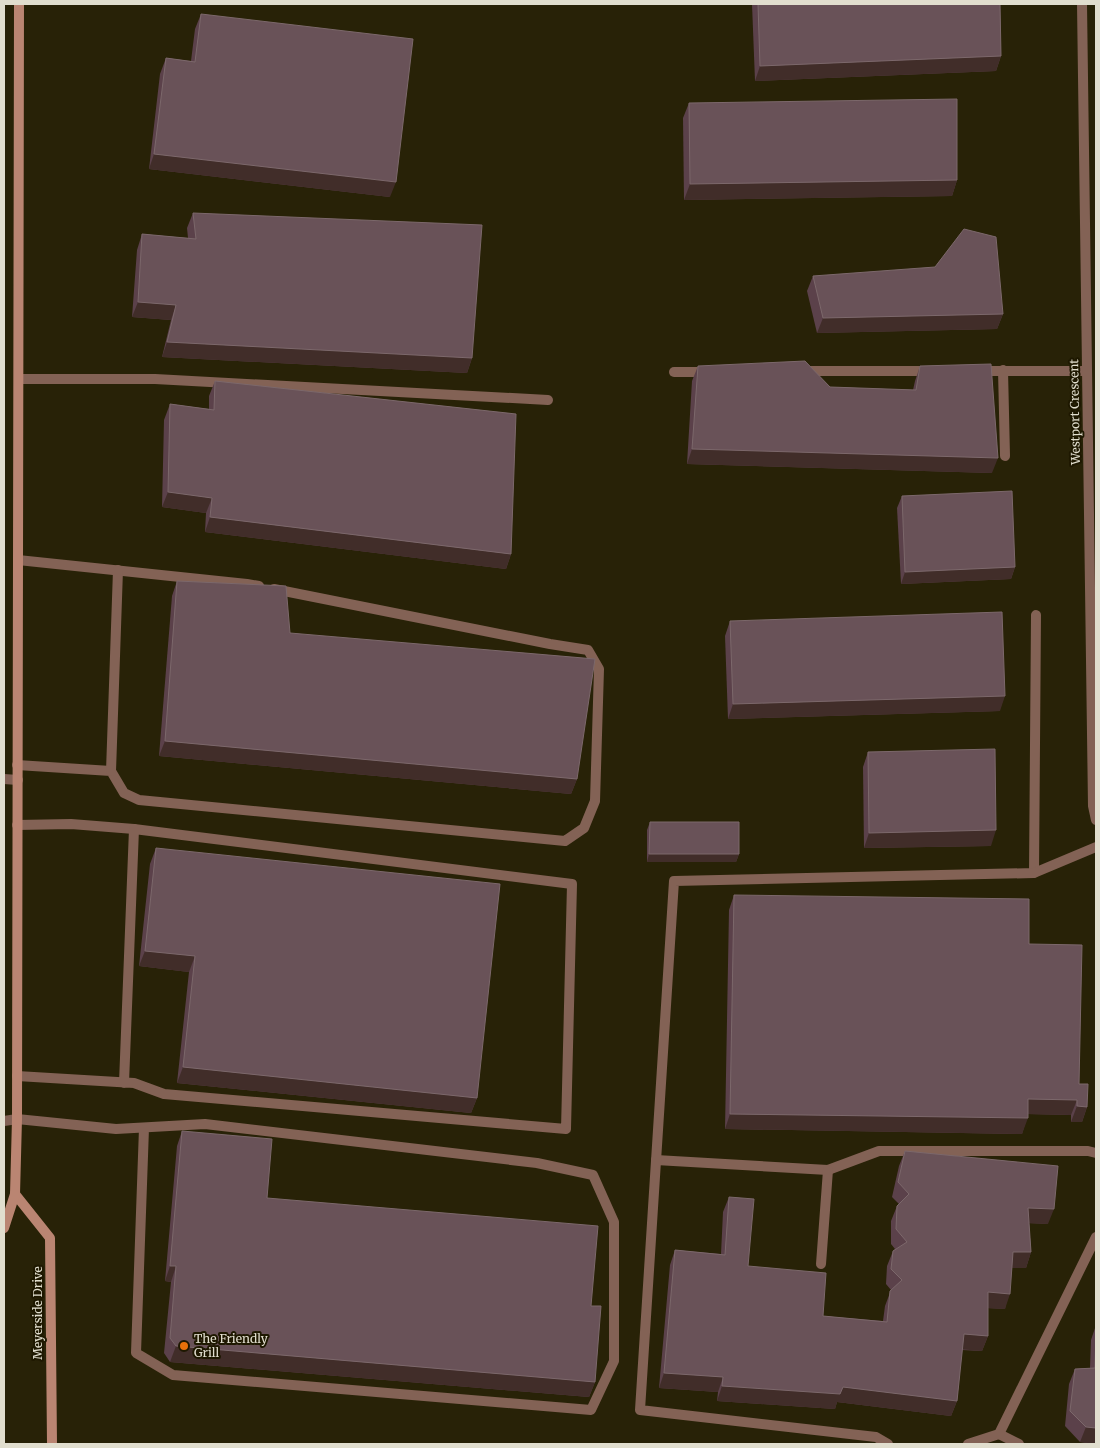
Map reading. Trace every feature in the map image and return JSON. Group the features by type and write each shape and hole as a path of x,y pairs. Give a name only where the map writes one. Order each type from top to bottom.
{"street":[{"path":"4,1228 15,1194 17,1119 19,4"},
{"name":"Westport Crescent","path":"1082,4 1092,806 1096,820"},
{"path":"1003,370 1005,456"},
{"path":"794,372 943,371"},
{"path":"963,371 1087,371"},
{"path":"674,372 724,372"},
{"path":"18,379 155,379 548,400"},
{"path":"18,560 118,570 247,584 588,650 599,669 595,801 584,828 565,841 139,800 124,793 111,771 118,570"},
{"path":"1034,873 1036,615"},
{"path":"17,765 111,771"},
{"path":"4,779 18,780"},
{"path":"17,825 70,824 134,829 572,884 566,1129 164,1094 134,1083 17,1076"},
{"path":"124,1083 134,829"},
{"path":"888,1444 876,1437 640,1410 674,881 1034,873 1096,847"},
{"path":"4,1121 17,1119 116,1129 205,1124 537,1163 593,1175 614,1222 614,1360 590,1410 173,1375 136,1353 144,1128"},
{"path":"656,1160 828,1170 879,1151 1088,1151 1096,1153"},
{"path":"821,1264 828,1170"},
{"name":"Meyerside Drive","path":"15,1194 50,1238 52,1444"},
{"path":"999,1434 1096,1237"},
{"path":"968,1444 999,1434 1020,1444"}],"building":[{"path":"758,4 1000,4 1001,56 760,66"},
{"path":"201,14 413,39 396,182 154,154 166,58 195,62"},
{"path":"957,99 957,180 690,184 689,103"},
{"path":"193,213 482,225 472,358 167,342 176,305 138,302 142,234 196,239"},
{"path":"964,229 996,237 1003,314 823,318 813,276 935,267"},
{"path":"805,361 830,387 916,390 920,366 991,364 998,458 692,449 698,366"},
{"path":"215,381 516,414 511,554 210,517 212,498 168,492 170,404 214,410"},
{"path":"1012,491 1015,567 905,572 902,496"},
{"path":"177,581 286,586 290,633 595,659 577,779 165,741"},
{"path":"1002,612 1005,696 733,704 730,621"},
{"path":"995,749 996,830 869,833 868,752"},
{"path":"650,822 739,822 739,854 649,854"},
{"path":"156,848 500,884 477,1098 183,1067 195,956 145,951"},
{"path":"734,895 1029,899 1029,944 1082,945 1079,1084 1088,1084 1087,1107 1077,1106 1077,1100 1028,1099 1028,1118 730,1114"},
{"path":"182,1131 272,1139 267,1198 598,1226 591,1306 601,1306 595,1382 176,1346 170,1338 176,1266 170,1266"},
{"path":"905,1151 1058,1166 1054,1209 1028,1208 1031,1252 1013,1252 1010,1294 988,1292 988,1336 964,1334 957,1401 843,1387 840,1394 722,1386 723,1377 664,1373 675,1250 725,1255 729,1197 754,1199 748,1266 826,1273 823,1316 887,1322 890,1291 902,1280 891,1269 893,1251 907,1242 896,1229 897,1206 909,1194 898,1182"},
{"path":"1096,1332 1096,1428 1086,1427 1070,1411 1075,1369 1095,1368"}],"place":[{"name":"The Friendly Grill","path":"184,1346"}]}
